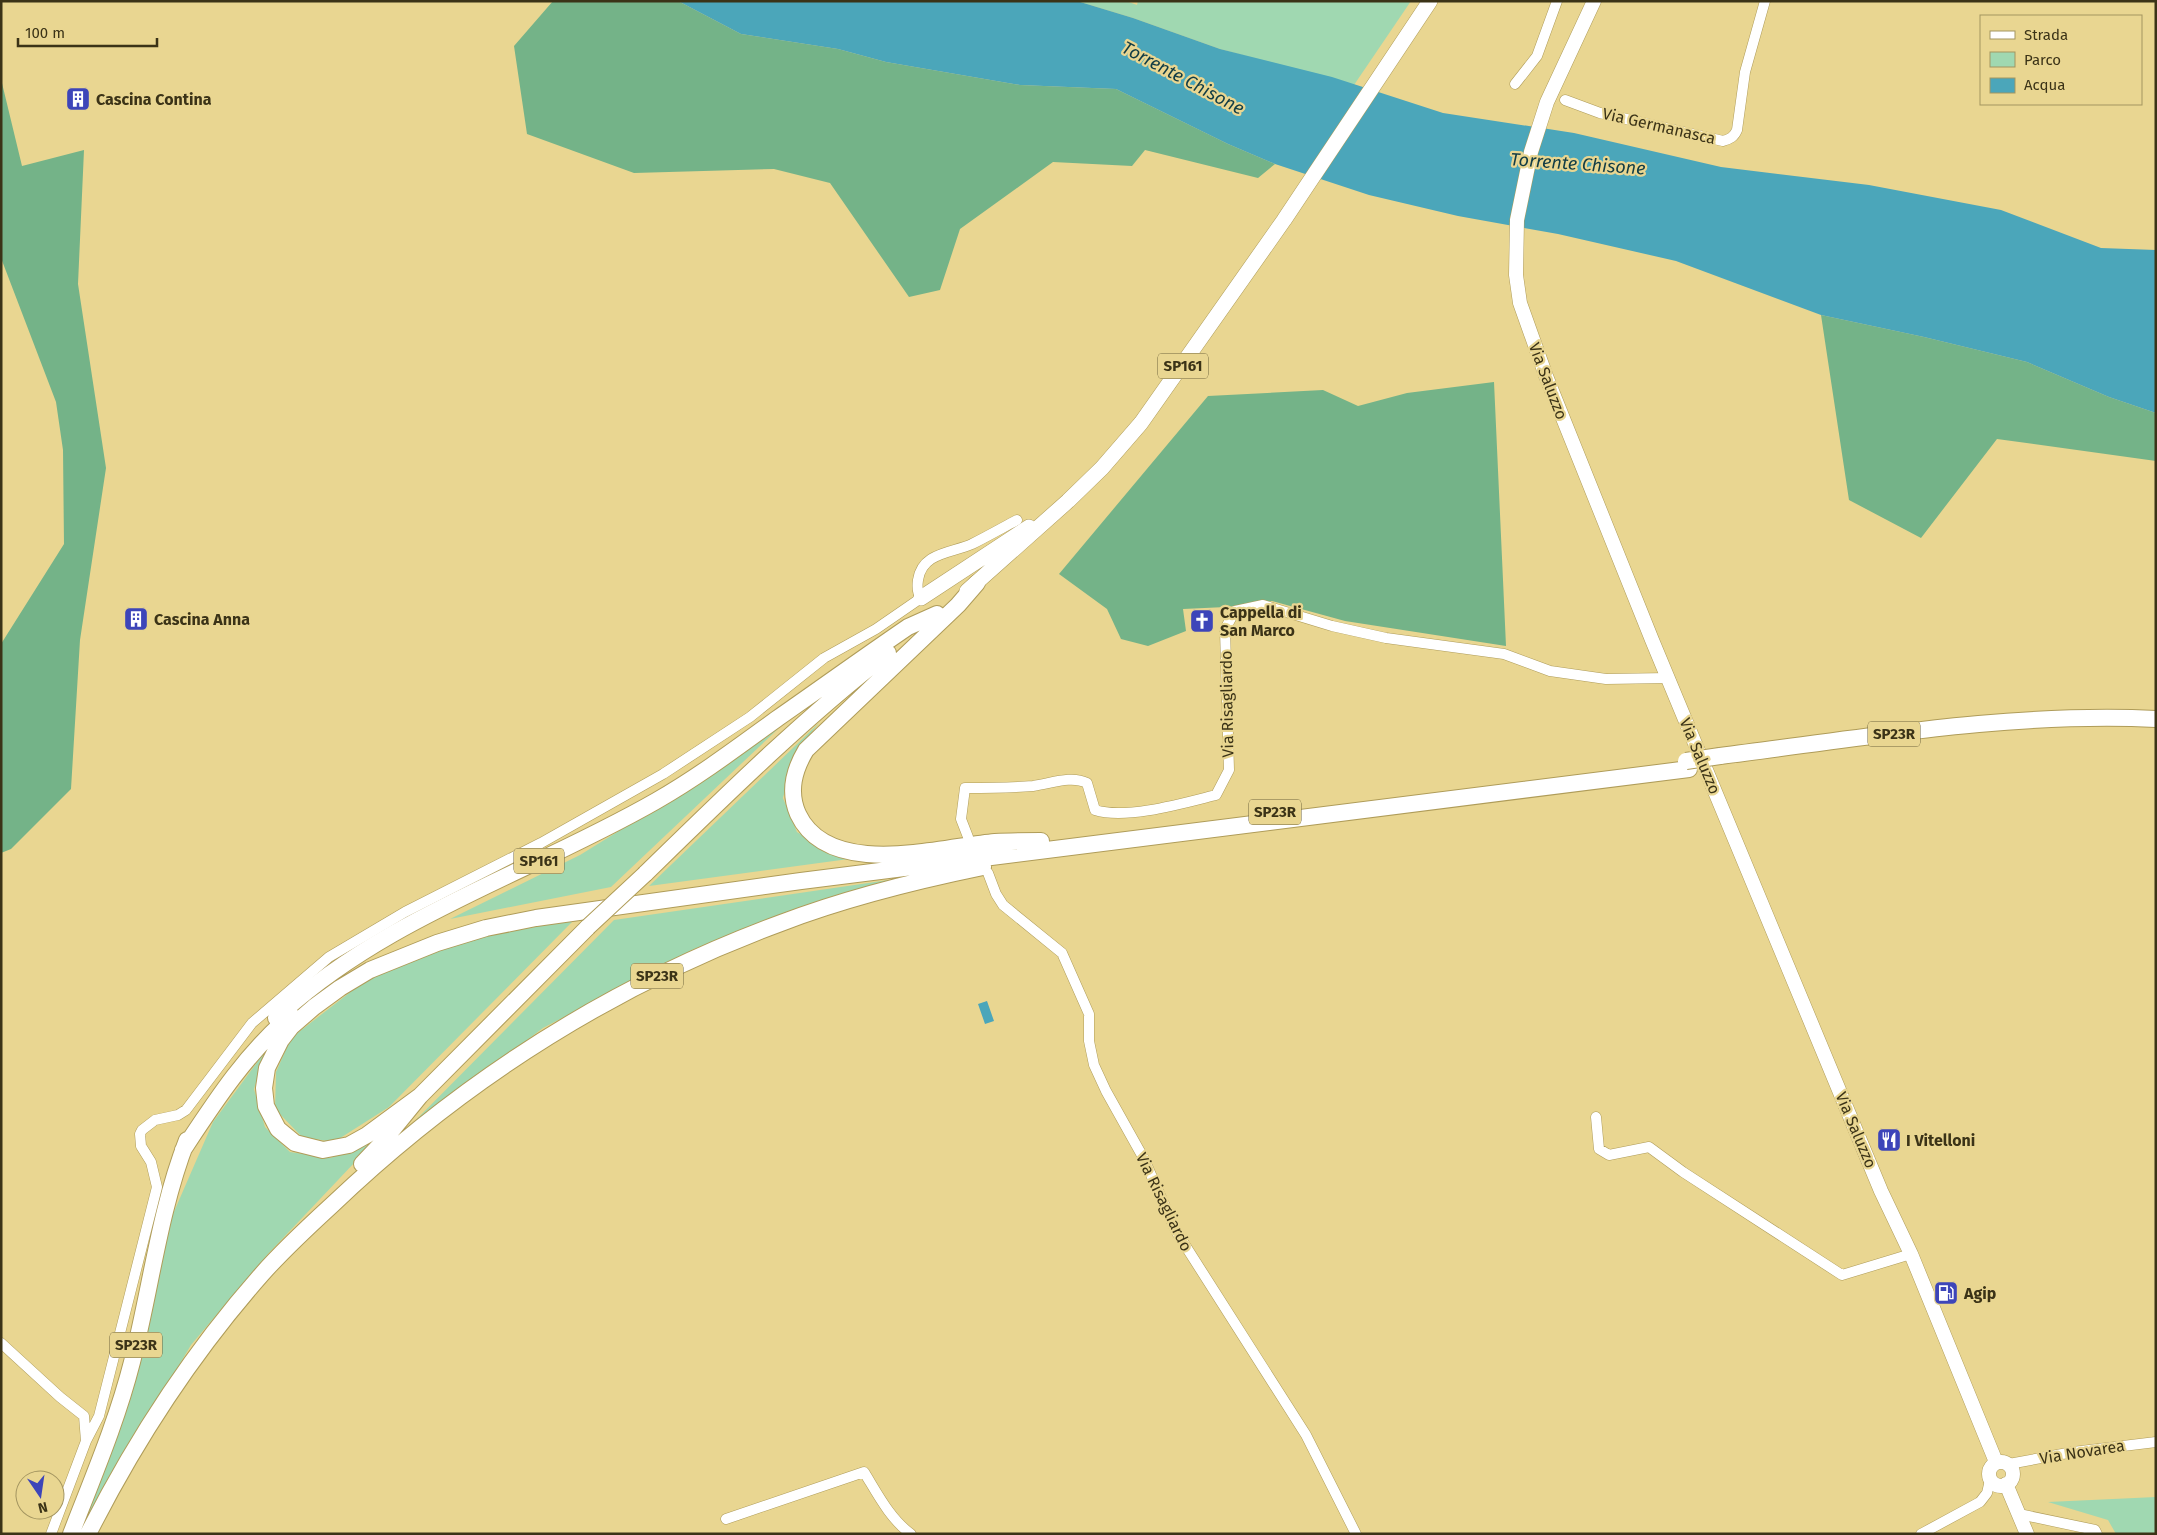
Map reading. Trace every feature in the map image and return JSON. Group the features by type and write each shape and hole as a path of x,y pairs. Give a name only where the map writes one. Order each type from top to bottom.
{"highway":[{"name":"SP161","path":"976,583 952,610 806,750 794,775 792,794 795,806 804,824 823,841 835,848 862,854 898,853 996,842 1070,844"},
{"name":"SP161","path":"301,1232 314,1213 380,1145 420,1096 588,927 764,758 836,693 937,614"},
{"name":"SP161","path":"183,1150 193,1124 223,1080 259,1035 291,1004 345,963 396,932 441,908 559,852 656,801 731,753 908,627 937,614"},
{"name":"SP23R","path":"71,1534 113,1427 132,1363 173,1178 183,1150 220,1092 241,1065 290,1016 323,991 355,971 434,936 458,928 520,914 642,894 1070,844 1688,765 1988,723 2069,719 2156,719"},
{"name":"SP23R","path":"1721,760 1988,733 2068,728 2156,728"},
{"name":"SP23R","path":"420,1096 367,1135 341,1148 323,1150 295,1143 278,1129 266,1106 264,1088 267,1068 281,1040 291,1027 314,1007 340,988 370,970 419,949 460,935 536,918 1058,848 1070,844"},
{"name":"SP23R","path":"88,1534 139,1440 182,1375 232,1310 301,1232 378,1162 454,1100 546,1037 650,979 736,940 830,906 946,875 1059,853 1070,844"}],"main road":[{"path":"1412,28 1424,1"},
{"name":"SP161","path":"937,614 976,583 1068,501 1102,468 1141,424 1284,220 1430,1"},
{"name":"Via Saluzzo","path":"1594,1 1547,102 1531,152 1522,192 1515,250 1517,288 1527,326 1668,678 1881,1191 1911,1254 2003,1463"},
{"path":"921,598 1068,501"},
{"path":"2003,1463 2013,1475 2006,1484 1995,1484 1990,1480 1989,1470 2003,1463"},
{"path":"2006,1484 2026,1534"}],"street":[{"path":"1515,84 1537,56 1557,1"},
{"name":"Via Germanasca","path":"1565,100 1600,113 1723,141 1729,140 1735,135 1737,130 1745,72 1765,1"},
{"path":"51,1534 86,1441 99,1416 157,1187 151,1162 141,1146 140,1134 147,1124 186,1110 252,1023 330,958 405,912 541,843 664,774 750,717 824,658 876,629 921,598 918,593 919,577 927,561 935,556 971,544 1017,520"},
{"name":"Via Risagliardo","path":"968,837 961,819 965,788 1025,786 1081,780 1087,783 1095,810 1114,813 1171,806 1216,795 1229,770 1225,629 1235,611 1263,605 1332,626 1386,638 1504,654 1550,671 1606,679 1668,678"},
{"name":"Via Risagliardo","path":"988,873 996,894 1003,905 1062,952 1089,1014 1090,1041 1094,1065 1106,1091 1144,1159 1176,1231 1306,1435 1356,1534"},
{"path":"1596,1117 1599,1150 1609,1155 1649,1147 1682,1172 1842,1275 1911,1254"},
{"path":"1,1343 60,1397 84,1416 86,1441"},
{"name":"Via Novarea","path":"2003,1463 2156,1442"},
{"path":"726,1519 864,1472 888,1508 911,1534"},
{"path":"1921,1534 1980,1502 1987,1493 1990,1480"},
{"path":"2018,1514 2064,1529 2095,1530 2096,1534"}],"green space":[{"path":"553,1 678,1 741,34 838,49 886,62 1020,85 1116,89 1228,144 1275,164 1258,178 1145,150 1132,166 1053,162 960,229 940,290 909,297 830,183 774,169 634,173 527,134 514,46"},
{"path":"1077,1 1126,1 1137,5 1138,1 1411,1 1354,85 1220,49 1133,18"},
{"path":"1,79 22,166 84,150 78,284 106,468 80,640 71,789 11,849 1,853 1,644 64,544 63,450 56,402 1,258"},
{"path":"1821,315 2027,362 2109,397 2156,413 2156,461 1997,439 1921,538 1849,500"},
{"path":"1494,382 1506,646 1345,621 1272,601 1226,607 1183,609 1186,631 1148,646 1121,639 1107,609 1059,574 1208,396 1323,390 1358,406 1407,393"},
{"path":"819,723 794,755 783,798 797,832 825,849 856,858 649,886"},
{"path":"779,728 611,887 450,919 580,855 669,800"},
{"path":"909,877 840,895 694,949 543,1028 400,1136 614,920"},
{"path":"574,920 389,1107 334,1142 302,1137 275,1109 276,1072 291,1038 371,976 472,938"},
{"path":"267,1049 254,1089 265,1127 290,1152 330,1158 373,1143 268,1254 191,1345 79,1534 163,1237 213,1122"},
{"path":"2156,1497 2156,1534 2116,1534 2108,1520 2048,1502"}],"water":[{"name":"Torrente Chisone","path":"678,1 1077,1 1133,18 1220,49 1332,77 1443,113 1574,133 1721,167 1869,185 2001,210 2101,248 2156,250 2156,413 2109,397 2027,362 1821,315 1676,261 1558,234 1458,216 1369,195 1275,164 1228,144 1116,89 1020,85 886,62 838,49 741,34"},
{"path":"987,1001 994,1021 985,1024 978,1004"}],"place":[{"name":"Cascina Contina","path":"78,99"},
{"name":"Cascina Anna","path":"136,619"},
{"name":"Cappella di San Marco","path":"1202,621"},
{"name":"I Vitelloni","path":"1889,1140"},
{"name":"Agip","path":"1946,1293"}]}
